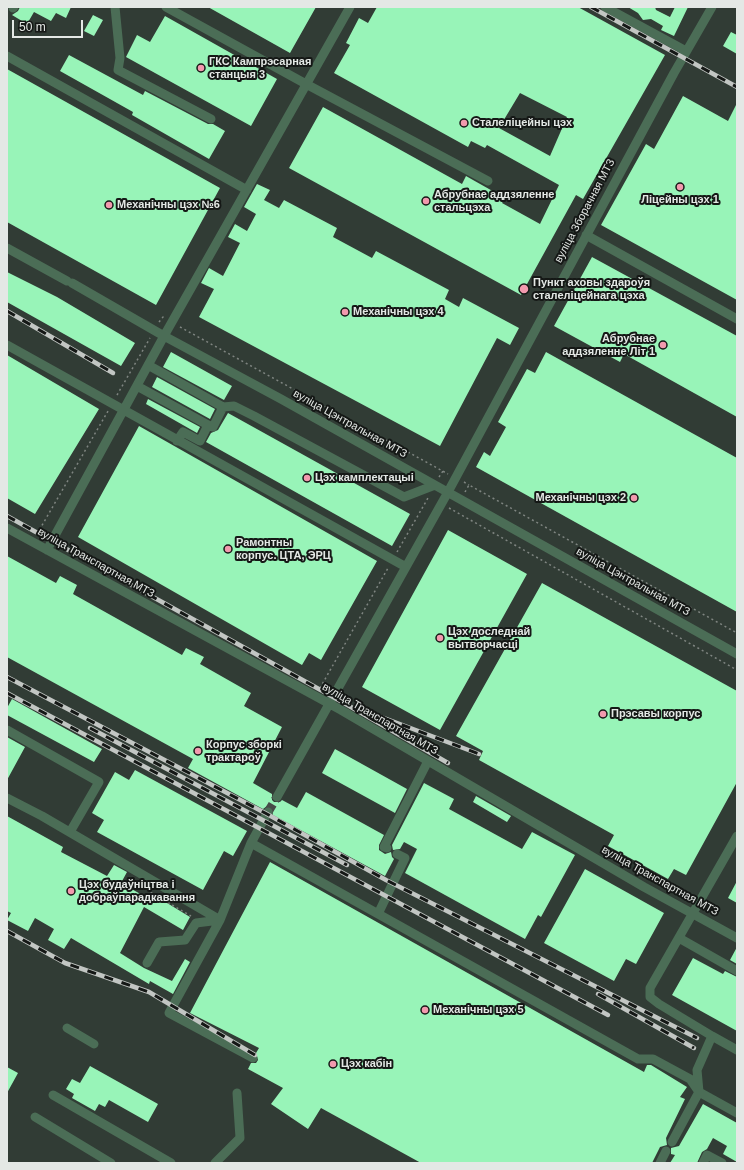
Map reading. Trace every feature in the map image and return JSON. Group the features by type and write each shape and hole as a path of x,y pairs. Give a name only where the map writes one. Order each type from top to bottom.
{"lane":[{"path":"115,7 120,58 118,70 211,119"},
{"path":"166,7 488,181"},
{"path":"47,550 164,336 350,7"},
{"path":"605,7 686,51"},
{"name":"вуліца Зборачная МТЗ","path":"276,797 442,504 586,235 686,51 712,7"},
{"path":"7,56 247,190"},
{"path":"586,235 737,319"},
{"name":"вуліца Цэнтральная МТЗ","path":"7,248 737,654"},
{"path":"7,346 406,567"},
{"path":"148,366 223,407 234,406 254,416 404,497 435,485"},
{"path":"137,386 213,427 223,407"},
{"path":"177,441 183,432 200,441 208,425"},
{"name":"вуліца Транспартная МТЗ","path":"7,528 328,703 737,938"},
{"path":"7,730 99,782 70,832"},
{"path":"387,848 384,847 428,761"},
{"path":"7,798 70,832 220,920"},
{"path":"253,1058 169,1013 220,920 251,843 268,812"},
{"path":"737,836 650,988 650,997 737,1050"},
{"path":"251,843 638,1059 653,1059 690,1078 699,1092 737,1113"},
{"path":"378,914 405,858 397,854"},
{"path":"147,963 160,942 185,940 196,923 220,920"},
{"path":"679,938 737,971"},
{"path":"67,1028 94,1044"},
{"path":"672,1142 699,1092 697,1070 712,1036"},
{"path":"215,1163 240,1138 237,1094"},
{"path":"53,1095 171,1163"},
{"path":"35,1117 111,1163"},
{"path":"660,1163 666,1151"},
{"path":"703,1163 707,1155 722,1163"}],"path":[{"path":"455,511 469,485 737,633"},
{"path":"337,688 324,680 429,496"},
{"path":"442,504 737,670"}],"shaded area":[{"path":"7,7 737,7 737,1163 7,1163"}],"building":[{"path":"20,7 71,7 66,18 56,13 51,21 34,12 27,24 12,15 18,11"},
{"path":"208,7 316,7 290,53"},
{"name":"Сталеліцейны цэх","path":"377,7 578,7 665,55 583,199 576,195 521,295 289,168 323,107 462,184 466,176 505,198 502,203 540,224 559,185 487,145 485,148 471,141 468,147 334,73 350,45 346,43 359,18 368,23","holes":["520,93 567,117 550,156 499,128"]},
{"path":"628,7 655,7 656,10 670,17 675,7 688,7 674,36 661,30 663,26 651,19 643,20 638,13"},
{"path":"93,15 103,20 94,36 84,31"},
{"name":"ГКС Кампрэсарная станцыя 3","path":"165,16 277,79 251,126 126,57 137,35 150,42"},
{"path":"731,32 737,35 737,54 723,46"},
{"path":"69,55 143,95 145,91 208,124 213,124 225,131 209,159 132,115 133,112 60,71"},
{"name":"Механічны цэх №6","path":"7,69 220,188 156,305 7,222"},
{"name":"Ліцейны цэх 1","path":"683,96 728,121 737,103 737,300 601,225 646,144 654,149"},
{"name":"Механічны цэх 4","path":"257,184 270,190 264,200 279,208 284,200 337,228 333,237 372,258 376,251 449,290 445,299 459,307 463,298 519,328 510,345 497,338 440,446 199,317 214,289 201,283 209,268 223,276 240,243 228,237 235,224 247,231 256,214 244,207"},
{"name":"Абрубнае аддзяленне Літ 1","path":"592,257 737,336 737,417 624,354 620,362 554,326"},
{"path":"7,272 57,297 135,343 121,366 7,302"},
{"path":"171,352 232,386 224,400 163,367"},
{"name":"Механічны цэх 2","path":"546,352 737,458 737,612 476,467 484,452 490,456 506,427 498,422 527,369 535,373"},
{"path":"7,355 99,409 35,514 7,498"},
{"path":"157,377 215,409 210,419 152,387"},
{"path":"148,399 200,427 197,433 146,404"},
{"name":"Цэх камплектацыі","path":"228,413 410,514 392,546 206,442 211,433 218,430"},
{"name":"Рамонтны корпус. ЦТА, ЭРЦ","path":"139,426 377,561 321,660 309,653 302,665 78,537"},
{"name":"Цэх доследнай вытворчасці","path":"448,530 527,574 440,730 362,687"},
{"name":"Корпус зборкі трактароў","path":"7,556 56,583 60,576 77,585 73,594 182,655 186,648 204,657 200,664 251,693 244,706 282,727 253,783 272,794 272,800 274,802 280,802 282,800 297,808 306,792 384,835 379,845 379,850 385,854 391,852 394,859 385,876 273,815 271,807 267,806 263,809 188,768 193,759 7,657"},
{"name":"Прэсавы корпус","path":"542,583 737,691 737,782 686,875 674,869 668,879 608,846 614,835 479,760 483,751 456,736"},
{"path":"12,699 102,749 94,762 7,715 7,708"},
{"path":"7,737 25,747 7,780"},
{"path":"335,749 407,789 395,813 322,773"},
{"path":"135,770 247,831 233,856 224,851 203,890 97,832 104,820 92,813 115,772 129,780"},
{"path":"424,783 454,799 449,809 522,849 532,832 575,855 541,917 538,915 525,939 405,873 417,849 404,842 400,849 393,850 392,845"},
{"path":"476,796 511,816 507,822 473,802"},
{"name":"Цэх будаўніцтва і добраўпарадкавання","path":"7,816 63,847 61,852 107,876 114,865 127,872 121,883 151,900 154,895 190,917 183,930 144,907 120,953 144,968 172,981 185,959 190,962 173,994 150,981 149,984 71,938 64,949 48,940 54,929 35,918 28,931 7,920 11,913 7,911"},
{"name":"Механічны цэх 5","path":"270,862 644,1072 647,1065 651,1065 687,1087 680,1097 685,1099 666,1138 667,1145 660,1147 652,1163 421,1163 321,1108 308,1129 271,1104 283,1088 248,1069 251,1063 256,1063 258,1060 256,1053 259,1048 190,1013"},
{"path":"585,869 664,913 636,964 626,959 614,981 544,943"},
{"path":"737,881 737,903 728,898"},
{"path":"737,947 737,964 730,960"},
{"path":"693,958 723,974 725,971 737,977 737,1031 672,995"},
{"path":"90,1066 158,1104 148,1122 109,1100 105,1107 99,1104 95,1111 72,1098 74,1094 66,1089 72,1079 80,1083"},
{"path":"7,1067 18,1073 7,1093"},
{"path":"703,1104 737,1123 737,1162 723,1154 727,1146 713,1138 707,1149 702,1152 697,1163 670,1163 675,1155 671,1154 671,1148 679,1146"}],"tunnel":[{"path":"268,812 277,797"}],"railway":[{"path":"591,7 737,87"},
{"path":"7,311 113,373"},
{"path":"7,516 344,703 448,763"},
{"path":"7,677 267,814 386,880 697,1038"},
{"path":"7,693 608,1015"},
{"path":"368,712 479,754"},
{"path":"90,728 347,865"},
{"path":"7,931 65,963 149,992 255,1055"},
{"path":"598,994 694,1048"}],"place":[{"name":"ГКС Кампрэсарная станцыя 3","path":"201,68"},
{"name":"Сталеліцейны цэх","path":"464,123"},
{"name":"Ліцейны цэх 1","path":"680,187"},
{"name":"Абрубнае аддзяленне стальцэха","path":"426,201"},
{"name":"Механічны цэх №6","path":"109,205"},
{"name":"Пункт аховы здароўя сталеліцейнага цэха","path":"524,289"},
{"name":"Механічны цэх 4","path":"345,312"},
{"name":"Абрубнае аддзяленне Літ 1","path":"663,345"},
{"name":"Цэх камплектацыі","path":"307,478"},
{"name":"Механічны цэх 2","path":"634,498"},
{"name":"Рамонтны корпус. ЦТА, ЭРЦ","path":"228,549"},
{"name":"Цэх доследнай вытворчасці","path":"440,638"},
{"name":"Прэсавы корпус","path":"603,714"},
{"name":"Корпус зборкі трактароў","path":"198,751"},
{"name":"Цэх будаўніцтва і добраўпарадкавання","path":"71,891"},
{"name":"Механічны цэх 5","path":"425,1010"},
{"name":"Цэх кабін","path":"333,1064"}]}
